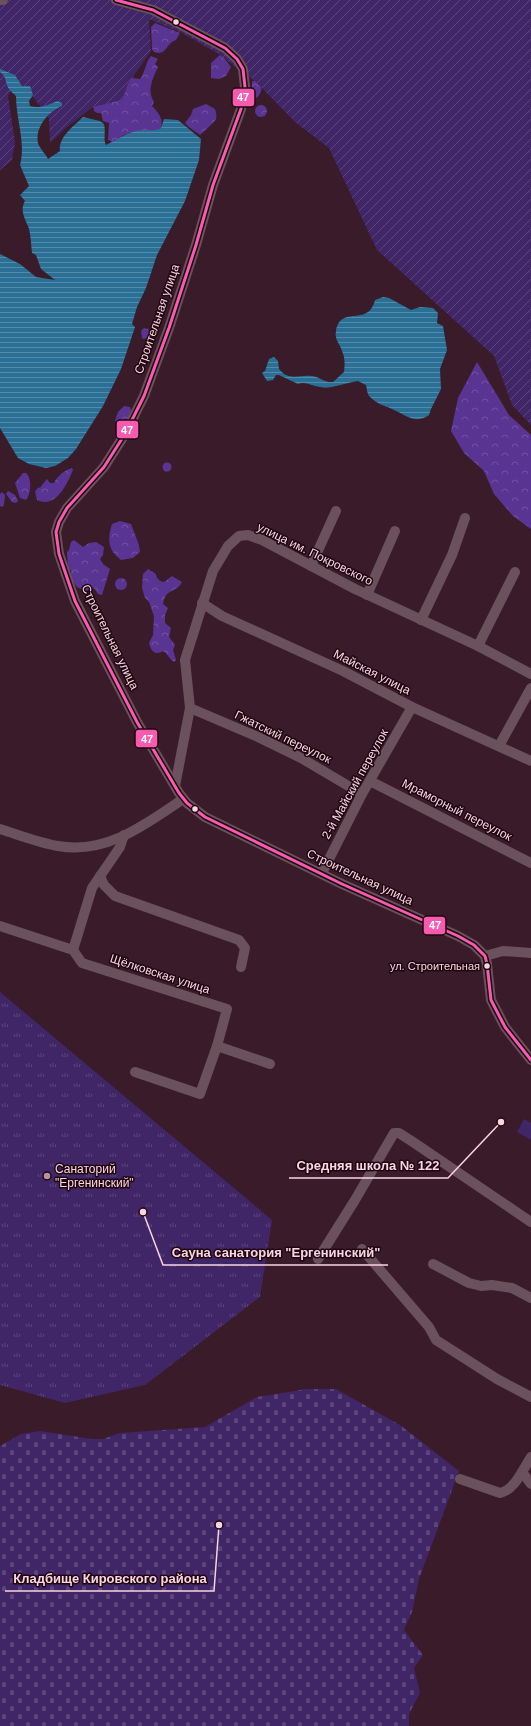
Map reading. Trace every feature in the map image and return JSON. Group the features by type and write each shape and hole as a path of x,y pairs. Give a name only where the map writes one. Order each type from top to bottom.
{"street":[{"name":"Строительная улица","path":"116,0 153,10 225,48 243,69 245,87 240,109 213,185 196,245 161,353 138,408 125,434 104,467 63,514 56,532 59,554 75,601 137,722 183,799 205,817 342,884 458,936 474,945 485,956"},
{"path":"311,566 336,511"},
{"path":"421,620 452,555 465,518"},
{"path":"367,595 395,532"},
{"name":"улица им. Покровского","path":"175,786 190,708 185,660 213,571 228,546 239,536 248,535 262,540 367,595 478,646 531,674"},
{"path":"478,646 515,572"},
{"name":"Майская улица","path":"202,603 222,616 344,671 412,707 531,761"},
{"path":"499,746 531,688"},
{"name":"2-й Майский переулок","path":"322,873 362,794 412,707"},
{"name":"Гжатский переулок","path":"190,708 258,737 301,758 362,794"},
{"name":"Мраморный переулок","path":"370,781 531,863"},
{"path":"0,829 58,846 80,848 99,845 124,835 152,821 183,799"},
{"path":"73,950 92,888 120,847 124,835"},
{"path":"100,876 104,885 115,896 239,940 245,948 241,967"},
{"name":"Щёлковская улица","path":"0,926 73,950 82,963 227,1009 217,1046"},
{"path":"531,952 503,951 485,956 491,1000 505,1027 531,1060"},
{"path":"135,1072 200,1094 217,1046 270,1064"},
{"path":"318,1259 355,1200 394,1133 399,1133 413,1142 531,1222"},
{"path":"362,1249 429,1327 436,1340 497,1379 531,1397"},
{"path":"433,1264 469,1283 481,1286 492,1285 512,1288 531,1298"},
{"path":"460,1479 500,1493 507,1492 531,1457"},
{"path":"522,1472 531,1484"}],"green space":[{"path":"0,0 531,0 531,425 512,405 494,356 377,250 329,148 295,122 255,81 217,53 182,33 149,19 151,51 128,84 122,100 93,107 67,127 50,143 49,119 31,94 16,82 8,96 15,142 12,160 0,170"},
{"path":"155,23 180,33 176,40 161,53 154,52 152,49 151,27"},
{"path":"221,54 231,67 226,76 219,79 211,78 211,63"},
{"path":"151,56 158,59 155,64 158,67 152,81 151,93 154,102 152,106 158,113 162,122 161,128 157,130 124,135 113,142 108,140 109,123 103,121 101,113 94,111 93,104 132,78 140,79"},
{"path":"256,79 262,85 259,95 254,99 252,98 252,82"},
{"path":"206,104 215,109 216,118 214,122 200,135 185,123 191,115 193,109"},
{"path":"259,105 263,105 267,111 263,117 259,117 255,113 255,109"},
{"path":"144,328 148,329 150,333 147,338 144,339 142,338 141,331"},
{"path":"477,362 509,415 531,435 531,529 513,516 494,494 484,471 464,453 451,431 458,398"},
{"path":"124,406 130,407 131,410 124,425 120,425 115,421 118,412"},
{"path":"167,462 172,467 167,472 162,467"},
{"path":"72,468 73,470 68,482 60,494 50,501 44,502 37,500 35,491 41,487 47,479 50,483 54,483 61,474"},
{"path":"23,473 28,475 30,482 29,494 26,500 20,498 15,483"},
{"path":"8,491 15,495 18,501 16,503 12,502 6,494"},
{"path":"2,492 5,495 4,505 2,507 0,506 0,494"},
{"path":"120,521 131,524 139,545 140,552 133,558 121,560 111,548 109,535 112,524"},
{"path":"74,540 83,547 89,543 96,542 104,547 103,555 100,559 103,564 110,569 102,595 98,594 94,588 85,591 77,587 70,577 71,571 68,567 67,552 71,542"},
{"path":"148,569 156,574 157,578 161,581 164,582 172,576 182,582 180,586 166,595 163,604 168,608 165,615 165,623 171,628 169,637 175,645 173,650 176,660 174,662 163,651 158,653 154,652 149,643 153,635 154,616 142,588 143,574"},
{"path":"121,578 125,580 127,584 125,588 121,590 117,588 115,584 117,580"},
{"path":"0,992 272,1220 260,1297 145,1385 65,1403 0,1385"},
{"path":"524,1119 531,1123 531,1140 517,1132"},
{"path":"307,1389 336,1389 400,1425 459,1471 419,1579 412,1612 404,1630 423,1655 414,1668 420,1693 409,1714 409,1726 0,1726 0,1446 21,1434 40,1431 92,1439 103,1439 120,1433 205,1427 257,1397"}],"water":[{"path":"0,69 15,75 22,86 30,86 33,95 29,101 30,106 41,107 57,101 62,103 62,106 47,116 39,131 38,143 48,159 60,151 61,141 64,136 83,117 100,121 104,124 106,145 124,135 136,131 155,130 161,128 164,119 178,120 201,139 199,160 185,201 157,255 146,288 137,307 132,324 135,327 121,369 103,406 76,449 68,458 55,466 46,468 29,464 18,458 0,428 0,254 20,264 36,277 55,280 41,269 36,255 32,253 31,238 23,212 23,205 25,201 20,195 29,186 20,165 22,148 16,96 8,87 4,76 0,72"},
{"path":"383,297 389,298 411,310 420,307 433,308 438,313 437,323 443,326 447,350 440,369 441,389 429,415 419,419 410,418 380,404 369,396 366,385 358,381 334,387 325,387 306,383 298,384 276,375 273,380 267,381 262,373 265,371 269,359 274,357 278,361 279,369 287,375 295,377 312,376 327,382 333,382 344,372 344,356 336,337 336,331 339,323 343,319 367,313 372,308 375,300"}],"transit line":[{"name":"47","path":"116,0 153,10 225,48 237,59 243,69 245,87 241,109 213,185 196,245 169,328 144,396 125,434 104,467 67,508 59,522 56,532 59,554 75,601 137,722 179,793 187,803 205,817 342,884 458,936 474,945 485,956 491,1000 505,1027 531,1060"}],"place":[{"name":"ул. Строительная","path":"487,966"},
{"name":"Средняя школа № 122","path":"501,1122"},
{"name":"Санаторий \"Ергенинский\"","path":"47,1176"},
{"name":"Сауна санатория \"Ергенинский\"","path":"143,1212"},
{"name":"Кладбище Кировского района","path":"219,1525"}]}
